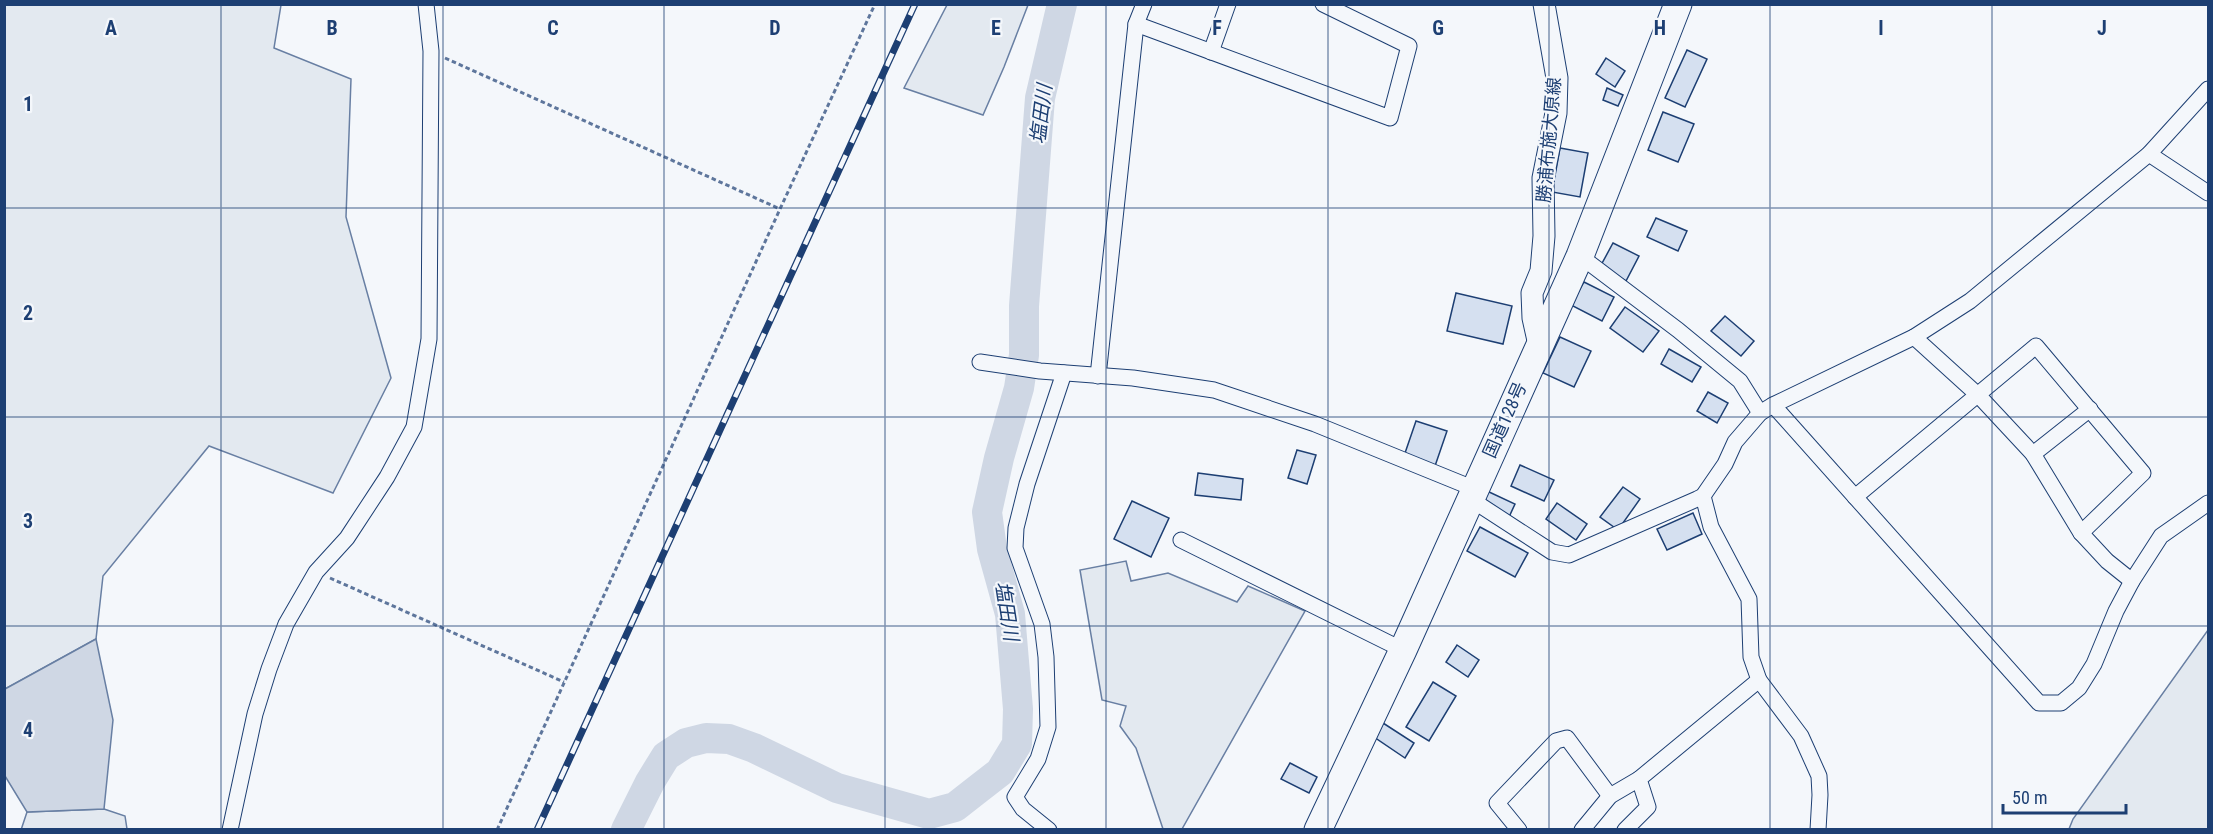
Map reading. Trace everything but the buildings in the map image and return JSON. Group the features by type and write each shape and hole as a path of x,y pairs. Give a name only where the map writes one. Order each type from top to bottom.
{"highway":[{"name":"国道128号","path":"1318,830 1403,650 1580,256 1678,4"}],"main road":[{"name":"勝浦布施大原線","path":"1539,345 1532,293 1541,271 1544,236 1543,178 1556,113 1557,78 1544,4"}],"street":[{"path":"230,830 255,714 286,624 316,572 347,538 387,477 414,427 429,339 431,51 426,4"},
{"path":"1098,376 1136,24 1144,4"},
{"path":"1211,52 1228,4"},
{"path":"1136,24 1390,118 1409,46 1323,4"},
{"path":"980,362 1040,371 1132,378 1214,390 1315,424 1473,494 1552,552 1569,555 1703,496 1725,464 1735,442 1767,409 1914,337 1970,301 2149,154 2208,89"},
{"path":"2149,154 2208,194"},
{"path":"1580,256 1678,330 1740,381 1855,497 2039,703 2061,703 2079,688 2094,664 2116,610 2132,580 2161,536 2208,502"},
{"path":"1914,337 1979,396 2033,454 2081,533 2107,561 2132,580"},
{"path":"1855,497 1979,396 2036,346 2143,473 2081,533"},
{"path":"1049,830 1023,809 1016,796 1038,759 1048,727 1046,657 1042,624 1016,548 1016,528 1027,484 1064,373"},
{"path":"2033,454 2090,409"},
{"path":"1703,496 1711,527 1749,599 1752,657 1759,680 1801,736 1818,776 1820,795 1818,830"},
{"path":"1181,540 1403,650"},
{"path":"1582,830 1610,796 1639,778 1759,680"},
{"path":"1520,830 1497,803 1556,741 1567,738 1610,796"},
{"path":"1625,830 1648,807 1639,778"}],"path":[{"path":"497,830 875,4"},
{"path":"431,51 780,209"},
{"path":"316,572 564,682"}],"shaded area":[{"path":"5,4 281,5 274,48 351,79 346,217 391,378 333,493 209,446 103,576 96,639 5,689"},
{"path":"947,5 1028,5 983,115 904,88"},
{"path":"1126,561 1131,581 1168,573 1237,602 1248,586 1305,611 1182,829 1163,829 1136,748 1120,726 1126,706 1102,700 1080,570"},
{"path":"2208,630 2208,829 2069,829 2073,819"},
{"path":"96,639 113,720 104,809 27,812 5,776 5,689"},
{"path":"104,809 125,816 127,829 21,830 27,812"}],"waterway":[{"name":"塩田川","path":"626,830 666,756 686,743 706,738 729,739 754,748 837,788 929,814 955,807 1000,772 1017,744 1018,709 1010,614 992,549 987,512 999,458 1019,388 1024,355 1024,306 1040,98 1062,4"}],"railway":[{"path":"537,830 915,4"}]}
